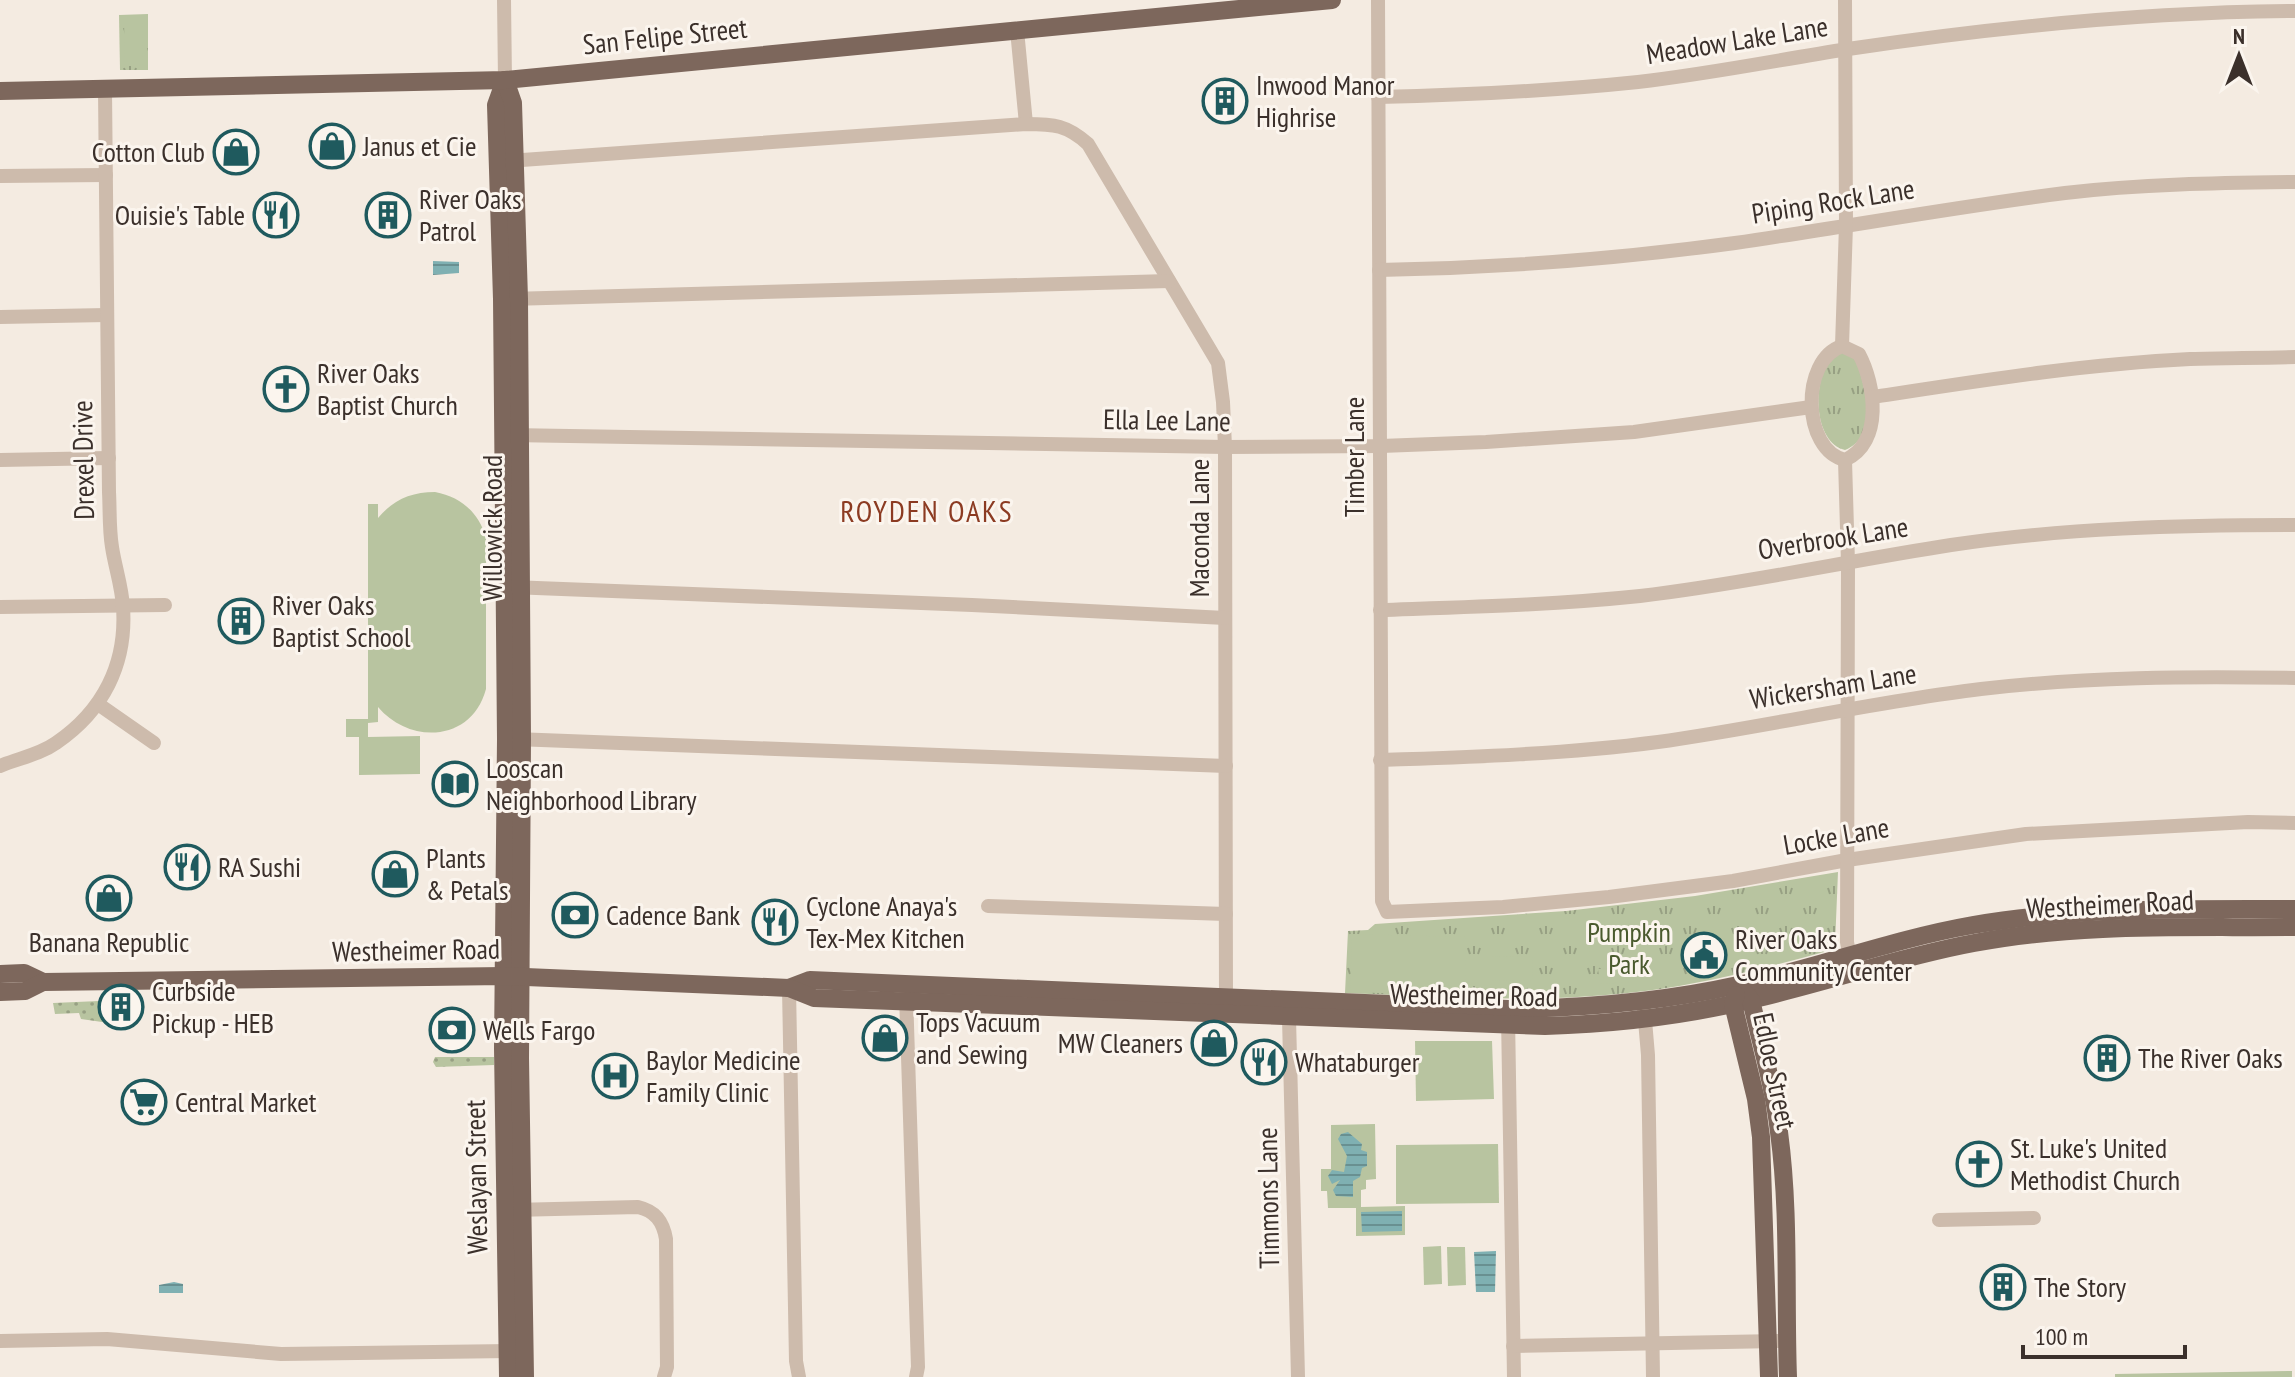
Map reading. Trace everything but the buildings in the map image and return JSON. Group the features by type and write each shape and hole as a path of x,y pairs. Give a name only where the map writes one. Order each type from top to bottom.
{"main road":[{"name":"San Felipe Street","path":"0,91 505,80 1332,0"},
{"name":"Willowick Road","path":"505,80 496,105 506,161 511,299 507,441 514,739 512,976"},
{"name":"Westheimer Road","path":"1644,1009 1739,985 1933,951 2030,926 2116,910 2295,909"},
{"name":"Westheimer Road","path":"2030,926 2117,929 2295,927"},
{"name":"Westheimer Road","path":"1226,1006 1289,1018 1395,1013 1508,1018 1584,1007 1644,1009 1742,1002 1851,964"},
{"name":"Westheimer Road","path":"0,974 24,973 43,982"},
{"name":"Westheimer Road","path":"0,992 25,991 43,982 512,976 789,988 810,980 906,993 1226,1006 1323,1001 1395,1013"},
{"name":"Weslayan Street","path":"512,976 516,1351 525,1377"},
{"name":"Edloe Street","path":"1739,985 1763,1161 1765,1218 1778,1341 1788,1377"},
{"path":"1289,1018 1301,1009 1323,1001"},
{"name":"Edloe Street","path":"1742,1002 1773,1090 1784,1180 1785,1218 1778,1341 1769,1377"},
{"path":"1765,1218 1785,1218"},
{"name":"Weslayan Street","path":"508,1377 516,1351"}],"street":[{"name":"Willowick Road","path":"504,0 505,80"},
{"name":"Timber Lane","path":"1378,0 1380,760 1382,901 1387,912"},
{"path":"1842,346 1846,225 1845,0"},
{"name":"Meadow Lake Lane","path":"1378,97 1483,94 1638,82 1846,50 2072,22 2222,11 2295,11"},
{"path":"506,161 1026,124 1017,30"},
{"name":"Drexel Drive","path":"0,766 38,753 56,743 98,704 117,668 121,650 123,605 111,544 105,90"},
{"name":"Maconda Lane","path":"1026,124 1053,124 1074,131 1088,144 1218,363 1225,447 1226,1006"},
{"path":"0,176 106,175"},
{"name":"Piping Rock Lane","path":"1379,270 1478,268 1626,256 1736,243 2068,193 2295,182"},
{"path":"511,299 1169,281"},
{"path":"0,317 107,315"},
{"path":"1842,346 1859,354 1873,397 1867,436 1861,448 1845,460 1829,452 1822,441 1811,407 1818,369 1825,356 1842,346"},
{"path":"1873,397 1974,381 2125,365 2189,359 2295,357"},
{"name":"Ella Lee Lane","path":"507,441 1381,446 1634,432 1811,407"},
{"path":"0,460 109,458"},
{"path":"1845,460 1848,563 1847,860 1851,964"},
{"name":"Overbrook Lane","path":"1380,610 1504,606 1641,596 1952,545 2068,532 2178,526 2295,525"},
{"path":"511,587 941,603 1225,618"},
{"path":"0,607 165,605"},
{"name":"Wickersham Lane","path":"1380,760 1500,756 1656,742 1981,689 2167,677 2295,678"},
{"path":"98,704 154,743"},
{"path":"514,739 1226,766"},
{"name":"Locke Lane","path":"1387,912 1503,907 1609,897 1733,881 1847,860 2026,834 2233,823 2295,823"},
{"path":"988,906 1226,914"},
{"path":"789,988 796,1361 799,1377"},
{"path":"906,993 916,1377"},
{"path":"1644,1009 1653,1377"},
{"name":"Timmons Lane","path":"1289,1018 1298,1377"},
{"path":"1508,1018 1514,1377"},
{"path":"513,1210 638,1207 656,1216 666,1239 667,1367 664,1377"},
{"path":"1939,1220 2034,1218"},
{"path":"0,1341 107,1339 281,1354 516,1351"},
{"path":"1513,1346 1778,1341"}],"green space":[{"path":"148,14 148,70 120,70 119,15"},
{"path":"124,22 142,22 143,66 125,66"},
{"path":"1842,351 1855,358 1863,381 1867,408 1863,434 1845,450 1834,445 1827,435 1819,409 1825,369 1831,359"},
{"path":"435,492 467,507 486,537 486,689 479,707 468,720 439,732 406,728 378,707 378,722 368,723 368,737 420,736 420,774 359,775 359,737 346,737 346,719 368,719 368,504 378,504 378,518 403,498"},
{"name":"Pumpkin Park","path":"1838,872 1835,945 1824,952 1758,969 1668,988 1608,995 1495,998 1345,993 1348,931 1368,930 1375,924 1566,911 1695,896"},
{"path":"1352,934 1466,937 1465,996 1350,992"},
{"path":"1491,956 1533,957 1532,981 1491,980"},
{"path":"1628,967 1629,982 1600,984 1598,969"},
{"path":"99,1001 101,1013 109,1023 81,1019 79,1013 55,1014 53,1003"},
{"path":"1415,1041 1492,1041 1494,1099 1416,1101"},
{"path":"435,1057 494,1057 494,1065 436,1067 433,1062"},
{"path":"1375,1124 1376,1179 1366,1180 1366,1189 1361,1190 1361,1207 1405,1206 1405,1235 1356,1236 1356,1208 1328,1208 1327,1191 1321,1191 1321,1169 1331,1169 1331,1125"},
{"path":"1498,1144 1499,1203 1396,1204 1396,1145"},
{"path":"1441,1246 1442,1284 1424,1285 1423,1247"},
{"path":"1447,1247 1465,1247 1466,1285 1448,1286"},
{"path":"2292,1371 2292,1377 2115,1377 2115,1374"}],"water":[{"path":"433,261 459,262 459,273 433,275"},
{"path":"1348,1132 1362,1144 1361,1150 1367,1152 1367,1166 1353,1181 1353,1197 1336,1196 1333,1190 1340,1180 1332,1184 1328,1176 1332,1170 1344,1172 1347,1156 1338,1139"},
{"path":"1402,1211 1402,1231 1362,1232 1361,1212"},
{"path":"1496,1251 1495,1292 1476,1292 1474,1252"},
{"path":"183,1284 183,1293 159,1293 159,1285"}],"place":[{"name":"Inwood Manor Highrise","path":"1225,101"},
{"name":"Janus et Cie","path":"332,146"},
{"name":"Cotton Club","path":"236,152"},
{"name":"Ouisie's Table","path":"276,215"},
{"name":"River Oaks Patrol","path":"388,215"},
{"name":"River Oaks Baptist Church","path":"286,389"},
{"name":"River Oaks Baptist School","path":"241,621"},
{"name":"Looscan Neighborhood Library","path":"455,784"},
{"name":"RA Sushi","path":"187,867"},
{"name":"Plants & Petals","path":"395,874"},
{"name":"Banana Republic","path":"109,898"},
{"name":"Cadence Bank","path":"575,915"},
{"name":"Cyclone Anaya's Tex-Mex Kitchen","path":"775,922"},
{"name":"River Oaks Community Center","path":"1704,955"},
{"name":"Curbside Pickup - HEB","path":"121,1007"},
{"name":"Wells Fargo","path":"452,1030"},
{"name":"Tops Vacuum and Sewing","path":"885,1038"},
{"name":"MW Cleaners","path":"1214,1043"},
{"name":"The River Oaks","path":"2107,1058"},
{"name":"Whataburger","path":"1264,1062"},
{"name":"Baylor Medicine Family Clinic","path":"615,1076"},
{"name":"Central Market","path":"144,1102"},
{"name":"St. Luke's United Methodist Church","path":"1979,1164"},
{"name":"The Story","path":"2003,1287"}],"district":[{"name":"ROYDEN OAKS","path":"927,512"}]}
